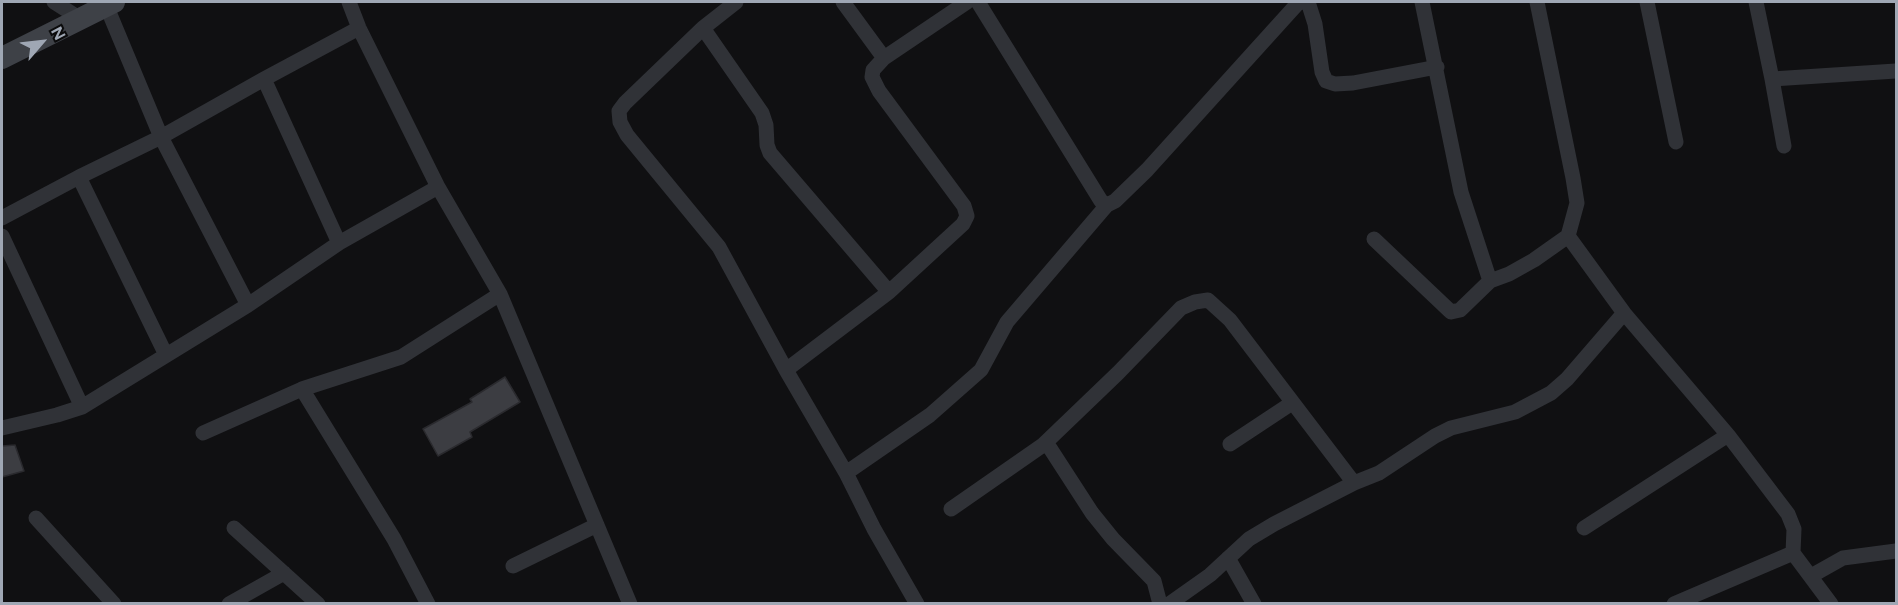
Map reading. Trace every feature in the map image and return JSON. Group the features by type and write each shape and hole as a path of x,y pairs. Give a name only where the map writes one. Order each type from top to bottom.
{"main road":[{"path":"2,57 110,3"}],"street":[{"path":"54,2 79,18"},
{"path":"349,2 438,187 500,294 630,603"},
{"path":"736,2 703,28 625,103 620,111 620,122 627,135 719,247 917,603"},
{"path":"843,2 884,58"},
{"path":"786,370 889,292 963,224 967,216 964,206 874,83 872,77 873,70 884,58 967,2"},
{"path":"978,2 1101,201 1107,205"},
{"path":"846,473 930,415 981,370 1007,322 1107,205 1115,201 1147,170 1299,2"},
{"path":"1305,2 1309,5 1315,24 1322,72 1326,81 1335,84 1353,83 1437,67"},
{"path":"1422,2 1461,192 1490,280"},
{"path":"1374,239 1451,312 1460,310 1490,280 1509,274 1534,260 1568,236 1576,203 1573,178 1537,2"},
{"path":"1647,2 1676,142"},
{"path":"1755,2 1784,146"},
{"path":"110,3 161,137 248,305"},
{"path":"2,218 161,137 360,28"},
{"path":"703,28 762,113 766,125 767,145 771,153 889,292"},
{"path":"1772,79 1896,71"},
{"path":"264,79 339,243"},
{"path":"79,177 166,356"},
{"path":"2,428 82,407 248,305 339,243 438,187"},
{"path":"2,236 82,407"},
{"path":"1568,236 1624,313 1728,435 1788,514 1794,529 1793,553 1831,603"},
{"path":"203,433 302,389 401,357 500,294"},
{"path":"951,509 1046,442 1181,308 1208,300 1230,320 1354,483"},
{"path":"1169,603 1210,575 1249,539 1274,524 1354,483 1379,473 1451,428 1515,412 1551,393 1567,379 1624,313"},
{"path":"302,389 394,539 428,603"},
{"path":"1230,444 1292,403"},
{"path":"1584,528 1728,435"},
{"path":"1046,442 1092,513 1113,539 1154,581 1160,603"},
{"path":"36,518 114,603"},
{"path":"513,566 597,525"},
{"path":"234,528 318,603"},
{"path":"1811,576 1843,558 1896,551"},
{"path":"1674,603 1793,553"},
{"path":"1228,558 1254,603"},
{"path":"229,603 284,573"}],"building":[{"path":"505,377 520,402 470,432 472,437 438,456 423,429 472,402 470,399"},
{"path":"15,445 24,471 2,477 2,446"}]}
